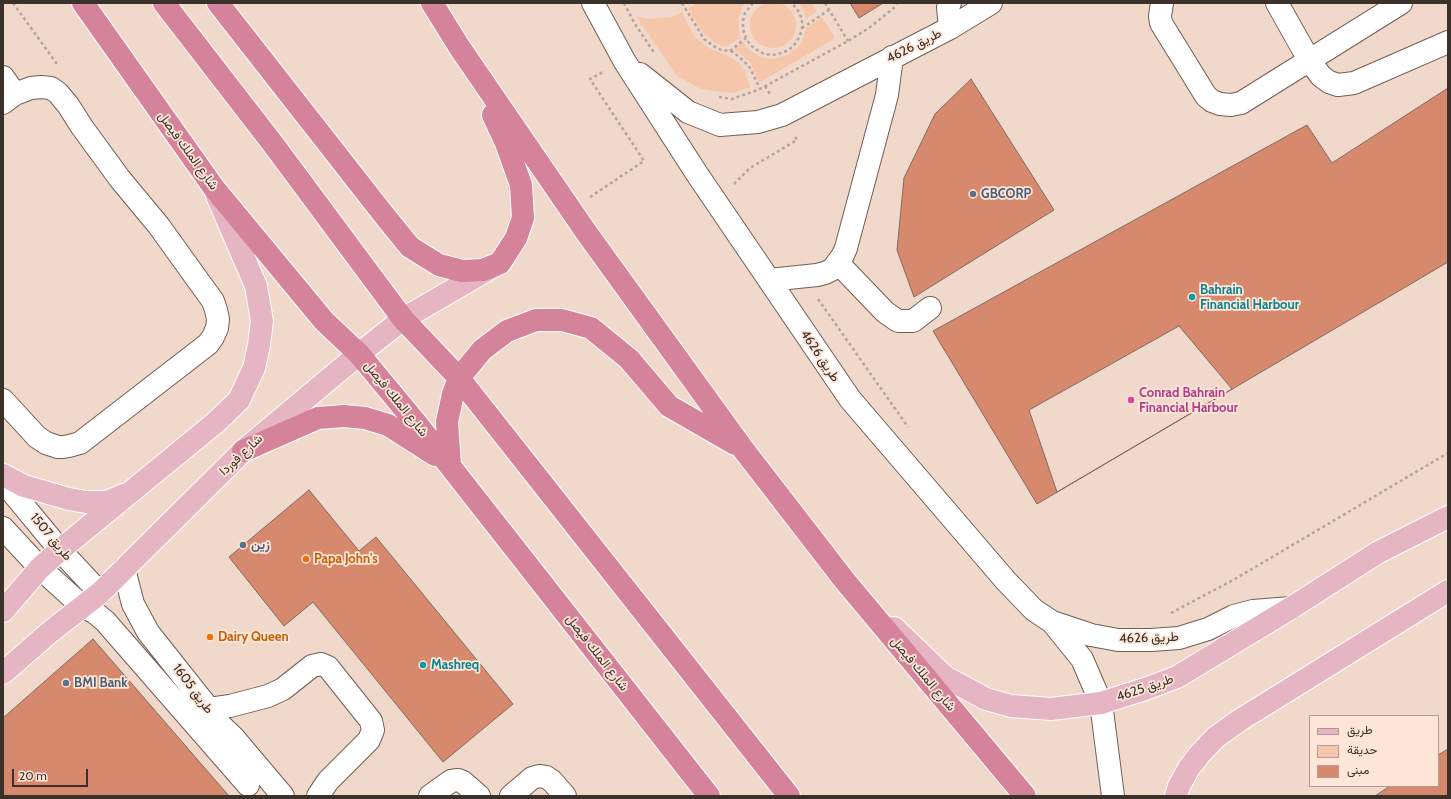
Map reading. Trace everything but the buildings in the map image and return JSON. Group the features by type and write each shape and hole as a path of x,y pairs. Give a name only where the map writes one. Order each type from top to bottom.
{"highway":[{"name":"شارع الملك فيصل","path":"83,3 214,188 324,320 359,354 450,465 708,796"},
{"path":"164,3 273,144 403,319 459,378 789,796"},
{"path":"218,3 410,247 439,265 462,271 483,270 500,263 516,238 523,218 521,186 506,143 460,48"},
{"name":"شارع الملك فيصل","path":"432,3 460,48 586,232 743,449 845,581 1025,796"},
{"path":"450,465 447,422 453,394 459,378 482,350 507,331 536,320 562,320 591,328 629,359 668,406 743,449"},
{"path":"243,451 318,418 344,416 365,418 388,425 450,465"}],"main road":[{"path":"3,611 40,568 60,550 215,423 239,400 251,375 259,346 262,321 256,286 214,188"},
{"name":"شارع فوردا","path":"3,673 50,632 100,593 243,451 359,354 403,319 500,263"},
{"path":"3,475 24,486 69,499 86,502 107,502 133,490"},
{"name":"طريق 4625","path":"845,581 946,677 986,699 1011,706 1052,709 1101,703 1146,689 1177,677 1291,608 1377,553 1448,517"},
{"path":"1176,796 1179,786 1189,768 1216,737 1240,720 1448,591"}],"street":[{"name":"طريق 4626","path":"593,3 625,62 697,174 850,399 1011,586 1034,610 1052,622 1091,635 1118,640 1151,640 1179,638 1208,628 1234,616 1253,611 1291,608"},
{"path":"950,3 948,7 950,28"},
{"name":"طريق 4626","path":"625,62 688,112 720,125 758,122 782,115 950,28 991,3"},
{"path":"1162,3 1160,8 1161,23 1206,96 1212,101 1220,104 1231,105 1241,103 1401,3"},
{"path":"1277,3 1321,76 1329,82 1338,85 1354,83 1448,42"},
{"path":"769,280 825,273 838,263 846,248 885,103 892,57"},
{"path":"3,400 37,437 46,443 58,447 80,443 208,344 217,328 218,319 213,301 202,284 159,226 120,179 58,93 51,88 41,87 7,91"},
{"path":"838,263 885,312 895,319 906,322 914,321 930,308"},
{"name":"طريق 1507","path":"3,481 60,550 100,593"},
{"name":"طريق 1507","path":"3,528 40,568 83,607 94,612 105,621 209,721"},
{"name":"طريق 1605","path":"124,569 133,604 148,632 209,721 234,738 283,796"},
{"name":"طريق 4626","path":"1052,622 1082,659 1101,703 1113,796"},
{"path":"248,785 209,721 230,706 268,696 283,689 312,666 321,664 328,667 371,721 373,730 369,740 328,781 318,796"},
{"path":"511,796 532,778 539,776 546,777 552,781 565,796"},
{"path":"430,796 452,781 458,780 463,782 479,796"}],"path":[{"path":"624,3 635,24 658,59"},
{"path":"682,3 704,38 718,49 733,52 744,61 750,68 760,89"},
{"path":"753,3 745,13 743,21 743,29 746,38 750,45 757,50 764,54 773,55 781,53 792,47 800,36 802,20 799,12 792,3"},
{"path":"824,3 848,41"},
{"path":"712,96 732,99 760,89 869,28 895,7 897,3"},
{"path":"802,28 829,10"},
{"path":"729,51 746,38"},
{"path":"571,209 644,161 590,79 625,62"},
{"path":"733,189 734,184 750,168 797,140 765,86"},
{"path":"802,276 909,428"},
{"path":"1170,614 1235,579 1448,453"}],"green space":[{"path":"778,2 782,3 792,12 795,16 795,34 786,44 778,48 768,48 760,44 751,34 750,20 754,12 764,3"},
{"path":"697,3 746,3 742,7 739,17 739,31 741,38 726,46 721,46 714,42 704,34 688,9"},
{"path":"799,3 812,3 817,11 806,19"},
{"path":"682,12 694,36 709,48 729,56 739,63 745,71 750,87 732,93 713,91 701,89 677,76 636,16 648,19 661,18 672,17"},
{"path":"822,17 835,38 759,83 750,62 734,49 743,42 748,49 760,57 774,59 787,55 802,42 806,28"}],"place":[{"name":"GBCORP","path":"973,194"},
{"name":"Bahrain Financial Harbour","path":"1192,297"},
{"name":"Conrad Bahrain Financial Harbour","path":"1131,400"},
{"name":"زين","path":"243,545"},
{"name":"Papa John's","path":"306,559"},
{"name":"Dairy Queen","path":"210,637"},
{"name":"Mashreq","path":"423,665"},
{"name":"BMI Bank","path":"66,683"}]}
